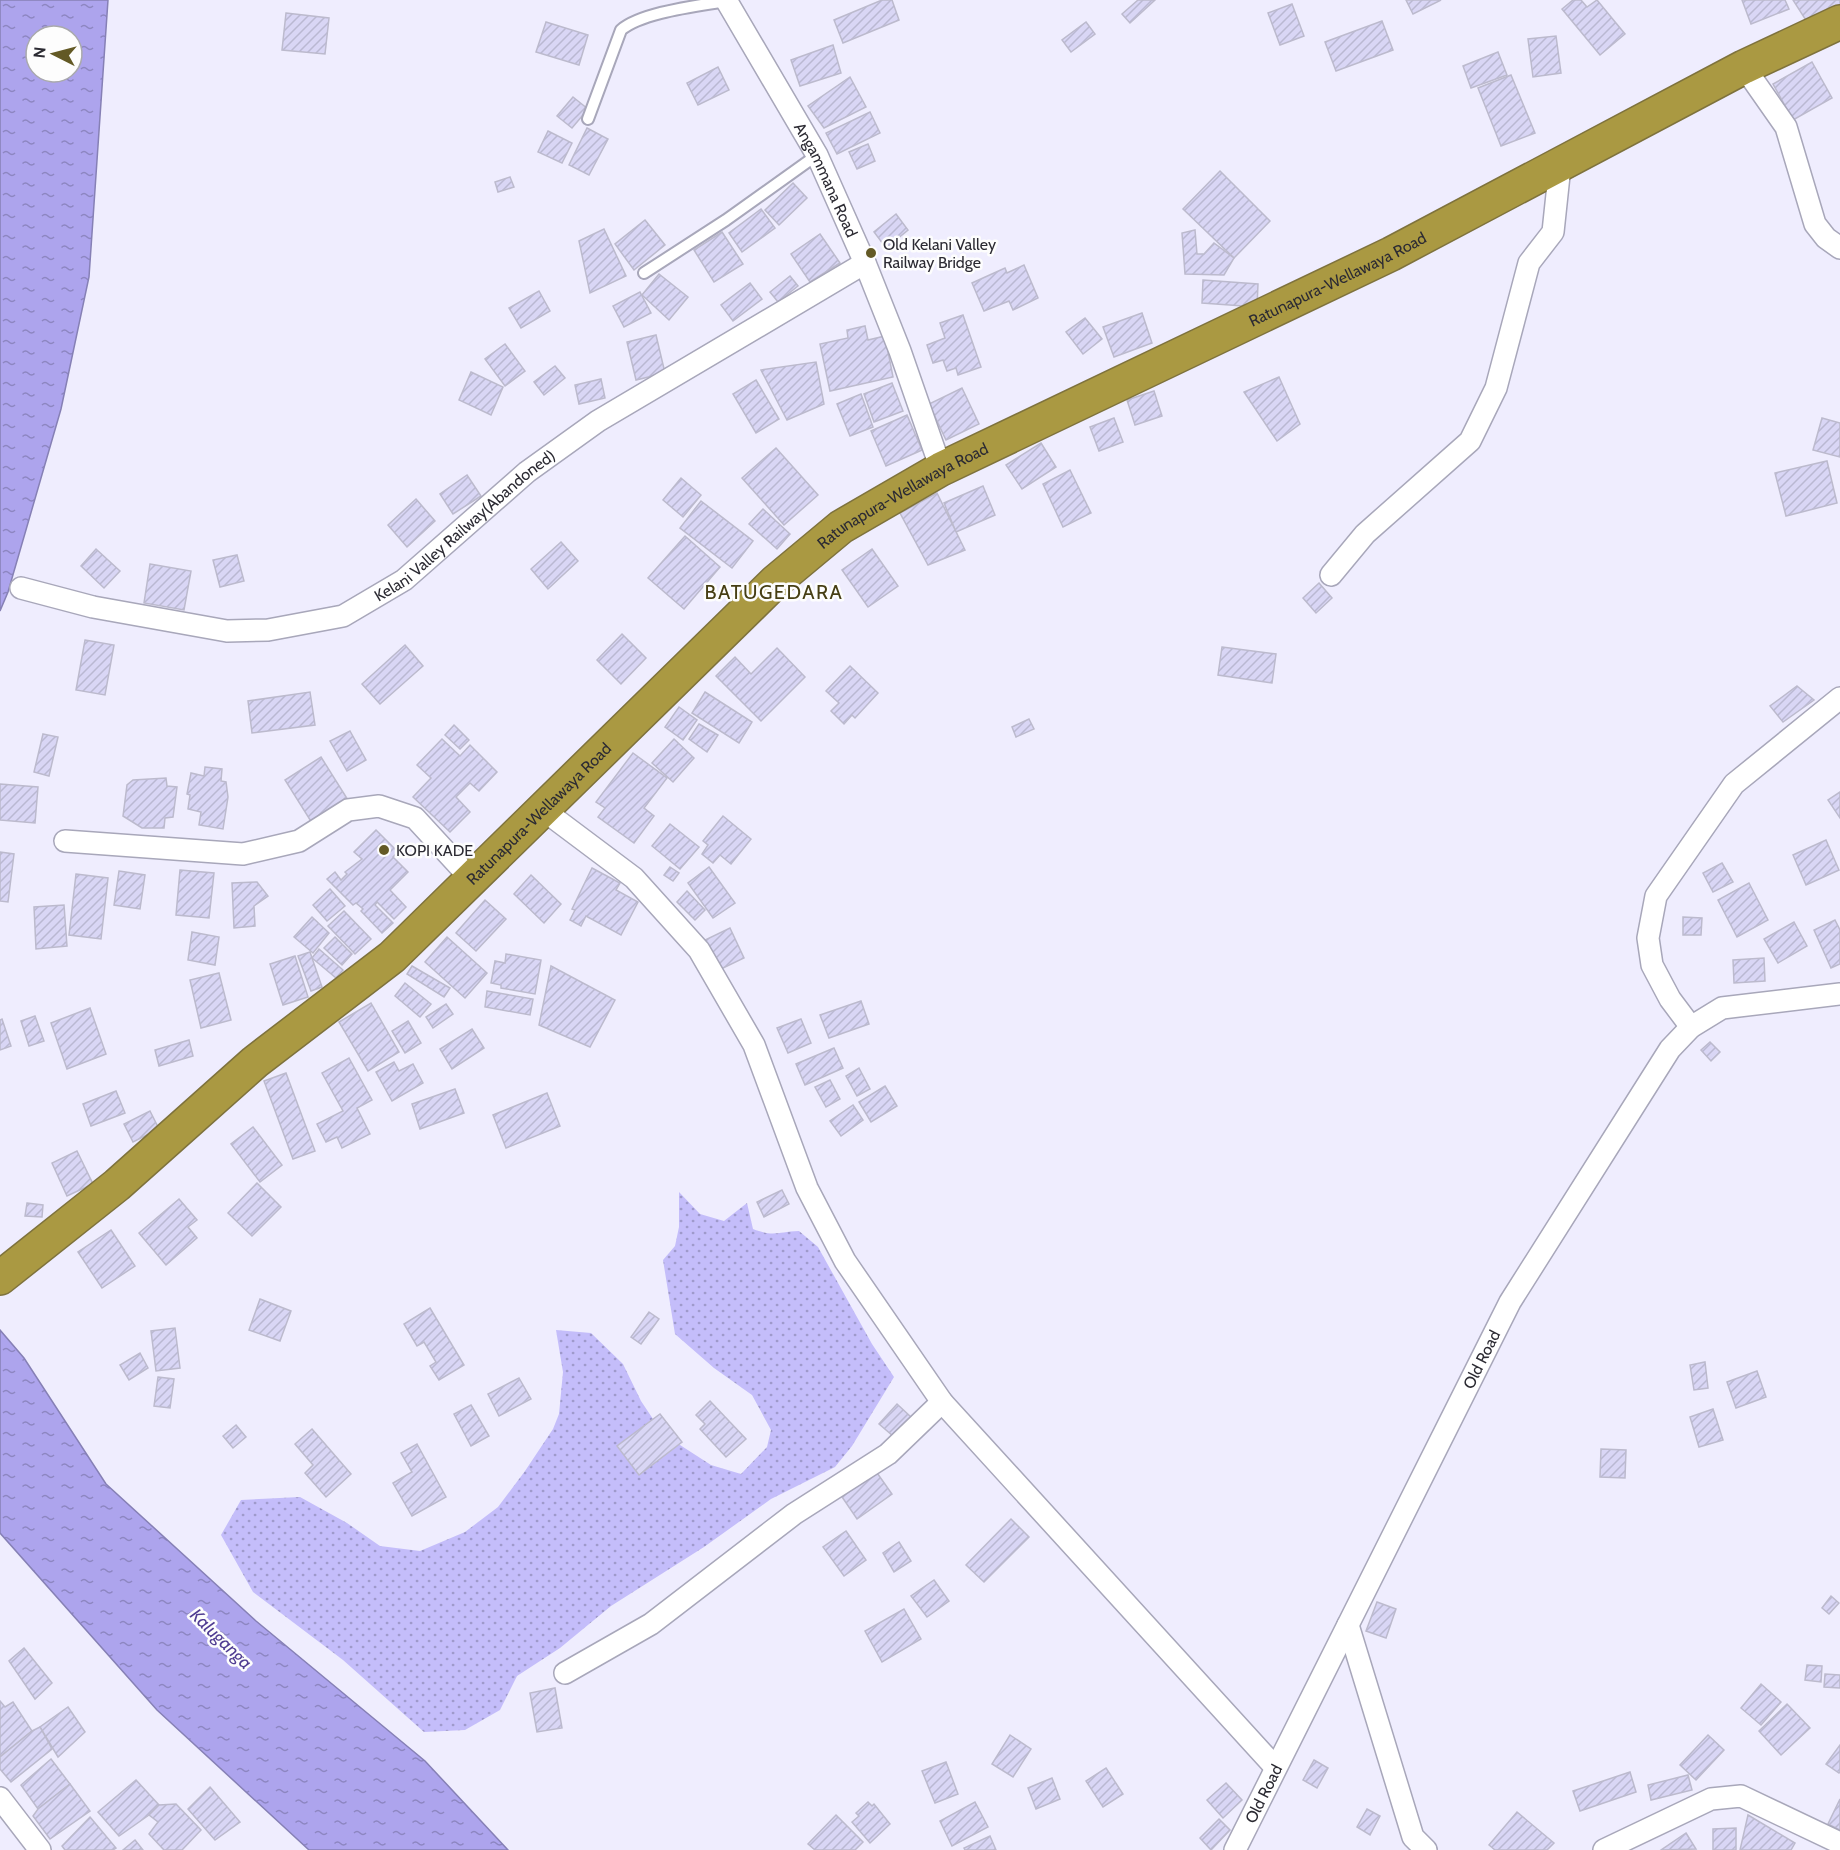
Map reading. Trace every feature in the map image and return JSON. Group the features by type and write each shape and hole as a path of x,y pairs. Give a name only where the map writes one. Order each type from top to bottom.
{"highway":[{"name":"Ratunapura-Wellawaya Road","path":"0,1278 117,1185 255,1062 392,957 775,582 841,527 941,469 1391,254 1744,67 1840,22"}],"street":[{"name":"Angammana Road","path":"726,1 817,154 865,263 900,351 941,469"},
{"path":"1744,67 1786,127 1815,224 1826,238 1840,248"},
{"path":"1331,575 1365,534 1470,441 1496,388 1529,263 1553,232 1560,166"},
{"name":"Kelani Valley Railway(Abandoned)","path":"21,588 93,607 227,631 268,630 343,616 404,580 526,472 598,421 865,263"},
{"path":"1691,1027 1670,999 1652,965 1648,938 1656,896 1734,784 1840,698"},
{"path":"65,842 243,854 299,841 348,810 379,806 416,818 472,880"},
{"path":"542,809 634,878 699,950 754,1045 807,1188 845,1261 942,1402 1275,1767"},
{"name":"Old Road","path":"1235,1850 1510,1302 1670,1049 1691,1027 1722,1008 1840,994"},
{"path":"566,1673 651,1624 794,1514 888,1454 942,1402"},
{"path":"1348,1625 1413,1837 1426,1850"},
{"path":"1604,1850 1711,1799 1741,1796 1840,1843"},
{"path":"0,1798 40,1850"}],"lane":[{"path":"588,119 621,30 630,22 726,1"},
{"path":"644,273 726,220 817,154"}],"shaded area":[{"path":"679,1192 700,1214 724,1221 747,1203 753,1229 771,1233 799,1231 818,1247 872,1344 894,1377 852,1446 835,1467 771,1499 704,1547 611,1606 560,1648 517,1676 500,1710 465,1730 424,1732 343,1660 253,1592 221,1535 241,1500 300,1497 347,1523 380,1546 420,1551 465,1532 498,1507 553,1429 559,1414 563,1372 556,1330 591,1333 623,1364 641,1401 663,1434 711,1465 741,1474 767,1447 771,1430 752,1395 714,1368 675,1334 663,1260 675,1246 679,1227"}],"water":[{"path":"0,0 108,0 89,277 61,409 8,592 0,611"},
{"name":"Kaluganga","path":"0,1330 24,1358 106,1484 256,1621 425,1761 508,1850 309,1850 157,1710 0,1533"}],"building":[{"path":"882,0 892,0 899,20 843,43 834,20"},
{"path":"1138,0 1155,0 1130,23 1122,14"},
{"path":"1406,0 1441,0 1413,14"},
{"path":"1573,0 1581,0 1587,7 1597,0 1625,34 1600,55 1562,9"},
{"path":"1742,0 1785,0 1789,9 1751,24"},
{"path":"1793,0 1840,0 1840,5 1809,25"},
{"path":"1292,4 1304,36 1280,45 1268,13"},
{"path":"286,13 329,18 325,54 282,50"},
{"path":"1382,21 1393,50 1336,71 1325,42"},
{"path":"546,22 588,35 579,65 536,52"},
{"path":"1086,22 1095,34 1071,52 1062,40"},
{"path":"1556,36 1561,73 1533,77 1528,39"},
{"path":"833,45 841,73 800,86 791,60"},
{"path":"1498,52 1507,75 1471,88 1463,66"},
{"path":"1812,62 1832,98 1793,120 1773,84"},
{"path":"718,67 729,90 698,105 687,83"},
{"path":"1511,75 1535,133 1501,146 1478,88"},
{"path":"850,77 866,107 824,128 808,106"},
{"path":"573,97 588,109 572,128 557,116"},
{"path":"870,112 880,133 837,154 826,133"},
{"path":"587,128 608,139 589,175 569,165"},
{"path":"548,131 572,143 562,163 538,152"},
{"path":"868,144 875,161 857,169 849,152"},
{"path":"1220,171 1270,221 1234,258 1183,209"},
{"path":"510,177 514,187 498,192 495,182"},
{"path":"793,183 807,198 779,225 765,210"},
{"path":"761,209 775,228 742,252 729,233"},
{"path":"896,214 908,230 886,248 874,232"},
{"path":"645,220 665,245 634,270 615,244"},
{"path":"604,229 626,276 590,293 579,241"},
{"path":"1195,230 1197,254 1204,254 1214,243 1234,258 1224,275 1185,274 1182,233"},
{"path":"722,232 743,264 714,282 694,250"},
{"path":"820,234 840,263 810,282 791,254"},
{"path":"1024,265 1038,298 1013,310 1009,301 984,311 972,283 1005,268 1007,273"},
{"path":"659,274 688,297 669,320 642,295"},
{"path":"790,276 798,286 778,302 770,292"},
{"path":"1203,280 1258,284 1257,307 1202,303"},
{"path":"750,283 762,299 733,321 721,305"},
{"path":"539,291 550,311 521,328 509,308"},
{"path":"640,292 651,313 624,327 613,306"},
{"path":"1142,313 1152,343 1114,357 1103,327"},
{"path":"963,315 981,367 958,375 956,368 947,371 943,360 933,363 927,345 945,338 940,323"},
{"path":"1085,318 1102,339 1083,354 1066,332"},
{"path":"865,326 868,340 885,336 893,377 830,391 820,344 848,338 847,330"},
{"path":"656,335 665,373 636,380 627,342"},
{"path":"505,344 525,371 505,386 485,359"},
{"path":"816,362 824,404 787,420 761,370"},
{"path":"555,366 565,378 544,395 534,382"},
{"path":"471,372 503,387 491,415 459,400"},
{"path":"1279,377 1300,424 1277,441 1244,392"},
{"path":"601,379 605,398 579,404 575,385"},
{"path":"756,380 779,419 756,433 733,394"},
{"path":"892,383 903,411 874,422 864,394"},
{"path":"962,388 979,424 946,440 929,404"},
{"path":"1154,391 1162,416 1135,425 1127,400"},
{"path":"861,394 873,427 850,436 837,404"},
{"path":"907,415 922,450 886,466 871,431"},
{"path":"1114,418 1123,442 1099,451 1090,427"},
{"path":"1822,418 1840,423 1840,457 1813,450"},
{"path":"1041,443 1056,467 1022,489 1006,465"},
{"path":"776,448 818,495 784,525 742,478"},
{"path":"1827,461 1837,503 1786,516 1775,473"},
{"path":"1070,470 1091,513 1063,527 1043,484"},
{"path":"467,475 481,496 453,514 440,494"},
{"path":"681,478 701,495 683,517 663,500"},
{"path":"983,486 995,515 956,532 944,503"},
{"path":"937,493 965,550 928,565 900,513"},
{"path":"416,499 435,521 407,547 388,525"},
{"path":"701,501 753,541 732,568 680,528"},
{"path":"763,509 790,534 777,549 749,524"},
{"path":"685,536 720,567 684,609 648,578"},
{"path":"561,542 578,561 548,589 531,569"},
{"path":"96,549 120,571 104,588 81,566"},
{"path":"872,549 898,586 868,607 842,570"},
{"path":"237,555 244,581 220,587 213,560"},
{"path":"150,564 191,571 184,610 144,603"},
{"path":"1319,583 1332,598 1316,613 1303,598"},
{"path":"622,634 646,658 621,684 597,660"},
{"path":"85,640 114,645 105,695 76,690"},
{"path":"405,645 423,666 380,704 362,684"},
{"path":"1222,647 1276,654 1272,683 1218,675"},
{"path":"777,648 805,677 761,721 716,676 735,657 751,674"},
{"path":"850,666 878,693 855,718 852,715 844,724 831,711 839,703 826,691"},
{"path":"1797,686 1814,700 1783,722 1770,706"},
{"path":"310,692 315,725 252,733 248,701"},
{"path":"705,692 752,722 739,743 692,713"},
{"path":"679,707 697,720 683,740 665,727"},
{"path":"1029,719 1034,729 1016,737 1012,727"},
{"path":"699,724 718,735 707,752 689,739"},
{"path":"454,725 469,740 460,749 445,735"},
{"path":"350,731 366,760 347,771 330,741"},
{"path":"43,734 58,737 49,776 34,772"},
{"path":"442,739 460,756 470,745 497,772 479,791 470,783 456,797 470,812 450,832 413,797 431,778 417,765"},
{"path":"674,739 694,758 673,782 652,763"},
{"path":"633,753 667,778 644,808 654,816 634,843 598,817 605,808 596,802"},
{"path":"321,757 348,800 312,823 285,780"},
{"path":"205,767 222,769 221,781 226,782 228,797 223,829 199,825 201,812 188,809 190,795 187,794 191,773 204,776"},
{"path":"166,778 167,786 177,787 173,817 165,818 164,828 142,828 123,816 127,785 133,780"},
{"path":"0,784 38,787 35,823 0,820"},
{"path":"1840,792 1840,818 1828,800"},
{"path":"723,816 751,839 731,864 720,855 713,863 702,854 708,845 703,841"},
{"path":"670,824 699,847 680,869 652,846"},
{"path":"376,830 398,852 393,857 408,872 390,890 406,907 394,919 377,902 375,905 393,923 382,933 361,911 363,909 356,903 353,905 327,879 335,872 341,880 347,874 345,872 362,859 354,852"},
{"path":"1826,840 1839,870 1806,885 1793,855"},
{"path":"0,852 14,854 8,902 0,901"},
{"path":"1722,863 1733,882 1713,892 1703,873"},
{"path":"670,867 679,873 673,881 664,875"},
{"path":"709,867 735,903 713,918 688,883"},
{"path":"592,868 620,883 616,890 638,902 621,935 586,916 581,926 570,920 575,910 572,909"},
{"path":"180,870 214,873 209,918 176,915"},
{"path":"119,871 145,875 140,909 114,905"},
{"path":"76,874 108,878 101,939 69,935"},
{"path":"531,875 561,904 544,923 514,894"},
{"path":"257,882 268,896 254,906 255,926 234,928 232,883"},
{"path":"1749,883 1768,920 1737,937 1718,900"},
{"path":"330,889 345,906 327,921 313,905"},
{"path":"687,891 705,910 695,920 677,902"},
{"path":"485,900 506,919 476,951 456,933"},
{"path":"64,905 67,946 36,949 34,907"},
{"path":"344,911 371,939 355,954 328,926"},
{"path":"312,917 329,933 313,953 294,937"},
{"path":"1683,917 1702,918 1701,935 1683,935"},
{"path":"1835,920 1840,930 1840,964 1831,968 1814,930"},
{"path":"1794,922 1807,946 1778,963 1764,939"},
{"path":"730,928 744,958 719,970 705,940"},
{"path":"192,932 219,937 215,965 188,960"},
{"path":"335,937 352,954 342,965 324,948"},
{"path":"447,937 487,973 465,998 425,962"},
{"path":"319,949 343,970 336,978 312,958"},
{"path":"310,952 322,987 311,991 298,956"},
{"path":"506,954 541,960 535,994 501,988 501,985 491,983 495,961 505,963"},
{"path":"295,956 308,997 283,1005 270,964"},
{"path":"1764,958 1765,981 1734,983 1733,960"},
{"path":"412,966 450,988 444,997 407,974"},
{"path":"551,966 615,1000 590,1047 539,1025"},
{"path":"219,973 231,1020 201,1028 190,980"},
{"path":"405,983 431,1004 420,1017 395,996"},
{"path":"487,991 533,999 530,1015 485,1007"},
{"path":"861,1001 869,1024 829,1038 820,1015"},
{"path":"371,1003 399,1052 368,1071 339,1022"},
{"path":"446,1004 453,1014 433,1028 426,1017"},
{"path":"90,1008 106,1054 67,1069 51,1023"},
{"path":"35,1016 44,1041 29,1046 21,1021"},
{"path":"2,1019 11,1046 0,1050 0,1020"},
{"path":"801,1019 811,1043 788,1053 777,1028"},
{"path":"408,1021 421,1043 405,1053 392,1031"},
{"path":"472,1029 484,1048 452,1069 440,1049"},
{"path":"189,1040 193,1056 159,1066 155,1050"},
{"path":"1710,1042 1720,1052 1711,1061 1701,1050"},
{"path":"834,1048 843,1068 805,1085 796,1064"},
{"path":"349,1058 372,1100 357,1108 370,1134 342,1148 337,1137 326,1142 317,1124 343,1111 322,1073"},
{"path":"394,1062 399,1071 413,1064 423,1083 392,1101 376,1072"},
{"path":"859,1068 870,1089 857,1096 846,1076"},
{"path":"286,1073 315,1151 293,1159 264,1081"},
{"path":"830,1080 840,1099 826,1107 815,1087"},
{"path":"885,1086 897,1106 871,1122 859,1102"},
{"path":"455,1089 464,1113 420,1129 412,1104"},
{"path":"116,1091 125,1113 91,1126 83,1104"},
{"path":"547,1093 560,1126 506,1148 493,1115"},
{"path":"853,1105 863,1120 841,1136 830,1121"},
{"path":"150,1111 159,1129 133,1142 124,1124"},
{"path":"253,1127 282,1165 260,1182 231,1144"},
{"path":"77,1151 93,1184 67,1196 52,1163"},
{"path":"257,1183 281,1207 252,1236 228,1213"},
{"path":"782,1190 789,1204 764,1217 757,1202"},
{"path":"179,1199 197,1220 188,1227 197,1238 166,1265 139,1233"},
{"path":"27,1203 43,1205 42,1217 25,1216"},
{"path":"111,1230 135,1266 102,1288 78,1252"},
{"path":"260,1299 291,1311 280,1341 249,1330"},
{"path":"430,1308 464,1365 439,1380 430,1366 436,1362 424,1342 417,1346 404,1324"},
{"path":"649,1312 659,1319 641,1344 631,1337"},
{"path":"175,1328 180,1368 156,1371 151,1331"},
{"path":"140,1353 148,1368 129,1380 120,1365"},
{"path":"1705,1362 1708,1388 1694,1390 1690,1365"},
{"path":"1757,1371 1766,1397 1736,1408 1727,1382"},
{"path":"158,1377 174,1379 170,1408 154,1406"},
{"path":"519,1378 531,1399 499,1416 488,1394"},
{"path":"710,1401 746,1439 726,1457 700,1429 705,1424 696,1415"},
{"path":"897,1404 911,1417 893,1436 879,1424"},
{"path":"471,1405 489,1436 471,1446 454,1414"},
{"path":"1713,1409 1723,1440 1699,1447 1690,1417"},
{"path":"660,1414 682,1442 639,1475 617,1446"},
{"path":"236,1425 246,1437 233,1448 223,1436"},
{"path":"312,1429 351,1474 326,1497 305,1473 313,1465 295,1444"},
{"path":"417,1444 446,1497 412,1516 393,1483 412,1472 401,1453"},
{"path":"1601,1449 1626,1450 1625,1478 1600,1477"},
{"path":"875,1470 892,1494 857,1519 840,1494"},
{"path":"1011,1519 1029,1537 984,1582 966,1565"},
{"path":"846,1531 866,1560 844,1576 823,1547"},
{"path":"899,1542 911,1561 894,1572 883,1553"},
{"path":"934,1580 949,1601 927,1617 911,1596"},
{"path":"1831,1596 1839,1603 1829,1614 1822,1608"},
{"path":"1377,1602 1396,1609 1386,1638 1366,1631"},
{"path":"904,1609 921,1639 882,1662 865,1631"},
{"path":"24,1648 52,1683 35,1699 9,1661"},
{"path":"1807,1665 1822,1666 1821,1682 1805,1680"},
{"path":"1825,1674 1840,1675 1840,1688 1824,1687"},
{"path":"1761,1684 1781,1702 1761,1725 1741,1708"},
{"path":"555,1688 562,1728 537,1732 530,1693"},
{"path":"0,1701 5,1707 13,1702 32,1731 0,1757"},
{"path":"1787,1704 1810,1728 1781,1755 1759,1731"},
{"path":"68,1707 85,1732 58,1757 40,1727"},
{"path":"40,1727 52,1749 11,1782 0,1769 0,1757"},
{"path":"1010,1735 1031,1749 1013,1777 992,1764"},
{"path":"1708,1735 1724,1750 1696,1780 1680,1765"},
{"path":"1840,1745 1840,1772 1839,1773 1826,1764"},
{"path":"51,1759 70,1784 38,1809 21,1785"},
{"path":"1314,1760 1328,1768 1317,1788 1303,1780"},
{"path":"946,1762 958,1794 935,1803 922,1771"},
{"path":"1106,1768 1123,1794 1103,1807 1086,1781"},
{"path":"1630,1772 1636,1792 1580,1811 1573,1791"},
{"path":"1688,1775 1692,1790 1651,1800 1648,1785"},
{"path":"1052,1778 1060,1799 1036,1809 1028,1788"},
{"path":"136,1780 159,1805 119,1836 98,1812"},
{"path":"1226,1783 1242,1800 1223,1818 1207,1800"},
{"path":"70,1784 90,1811 50,1839 33,1816 38,1809"},
{"path":"210,1787 240,1822 215,1840 188,1809"},
{"path":"1840,1799 1840,1830 1828,1824"},
{"path":"868,1802 872,1806 874,1804 890,1824 870,1843 852,1822 859,1816 856,1813"},
{"path":"975,1802 988,1827 952,1846 940,1821"},
{"path":"176,1804 201,1830 182,1850 164,1850 149,1834 158,1822 149,1815 159,1805"},
{"path":"1367,1809 1380,1816 1370,1835 1357,1827"},
{"path":"1517,1812 1554,1843 1547,1850 1495,1850 1489,1845"},
{"path":"836,1815 863,1842 855,1850 815,1850 808,1844"},
{"path":"1748,1815 1795,1843 1791,1850 1740,1850"},
{"path":"90,1817 116,1848 113,1850 65,1850 62,1846"},
{"path":"1219,1819 1230,1830 1211,1850 1200,1838"},
{"path":"1736,1828 1736,1850 1713,1850 1713,1829"},
{"path":"1686,1833 1696,1849 1661,1850"},
{"path":"990,1836 996,1850 965,1850 964,1848"},
{"path":"135,1840 143,1850 123,1850"}],"place":[{"name":"Old Kelani Valley Railway Bridge","path":"871,253"},
{"name":"KOPI KADE","path":"384,850"}],"district":[{"name":"BATUGEDARA","path":"774,592"}]}
